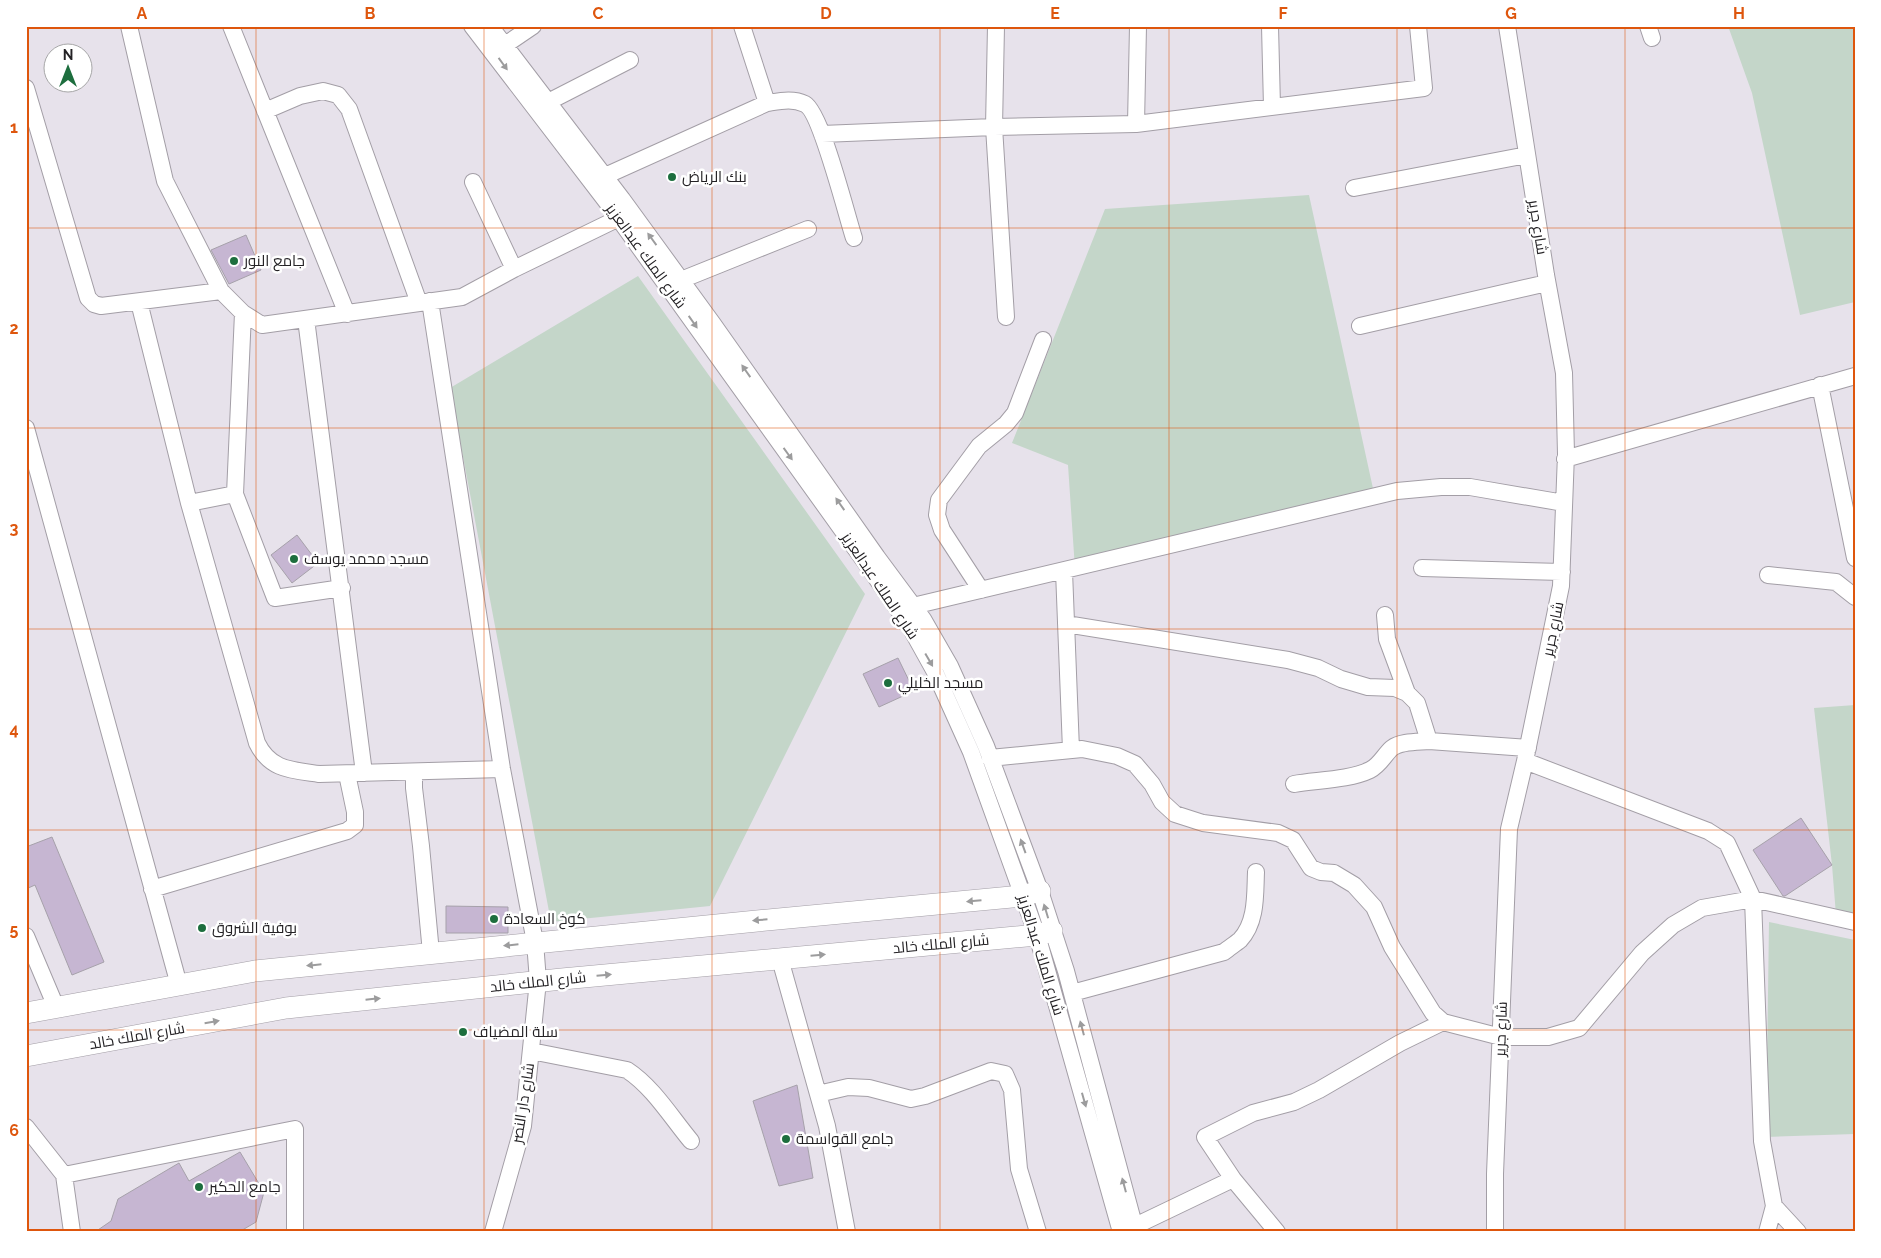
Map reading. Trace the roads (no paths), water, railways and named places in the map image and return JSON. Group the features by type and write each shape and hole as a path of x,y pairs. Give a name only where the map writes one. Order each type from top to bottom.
{"main road":[{"path":"26,1013 256,971 1031,894"},
{"name":"شارع الملك خالد","path":"26,1056 286,1008 538,981 1045,933"}],"street":[{"path":"129,26 165,180 221,291 243,313 262,325 462,297 514,269 619,218"},
{"path":"230,26 347,314"},
{"name":"شارع الملك عبدالعزيز","path":"472,26 619,218 910,627 935,672 1031,894"},
{"name":"شارع الملك عبدالعزيز","path":"490,26 605,176 681,280 923,619 950,666 990,758 1031,894 1045,933 1131,1230"},
{"path":"505,45 533,26"},
{"path":"742,26 767,103"},
{"path":"996,26 994,127 1006,317"},
{"path":"1136,124 1138,26"},
{"path":"1270,26 1272,107"},
{"path":"822,134 994,127 1136,124 1424,88 1418,26"},
{"name":"شارع جرير","path":"1495,1232 1494,1206 1509,829 1527,754 1557,609 1562,572 1565,459 1564,373 1547,283 1507,26"},
{"path":"548,102 630,60"},
{"path":"26,88 88,298 94,304 101,306 221,291"},
{"name":"شارع دار النصر","path":"265,112 300,96 323,91 338,95 349,109 424,302 502,769 535,942 538,981 523,1126 493,1232"},
{"path":"605,176 767,103 787,100 806,105 815,115 854,238"},
{"path":"1354,188 1527,155"},
{"path":"473,182 514,269"},
{"path":"681,280 808,229"},
{"path":"1360,326 1547,283"},
{"path":"139,302 189,503 257,743 263,755 274,764 291,770 319,774 502,769"},
{"path":"243,313 235,494 275,598 342,588"},
{"path":"306,320 342,588 364,773"},
{"path":"981,590 942,530 937,515 939,500 979,446 1006,424 1015,413 1043,340"},
{"path":"1565,459 1855,376"},
{"path":"1820,385 1855,558"},
{"path":"26,428 34,489 179,985"},
{"path":"913,606 1397,492 1441,487 1470,487 1564,504"},
{"path":"189,503 235,494"},
{"path":"1422,568 1562,572"},
{"path":"1064,571 1071,750"},
{"path":"1768,575 1836,582 1855,597"},
{"path":"1385,615 1387,639 1407,693"},
{"path":"1066,624 1288,660 1318,668 1342,679 1368,687 1395,688 1407,693 1417,703 1430,741"},
{"path":"1294,784 1352,775 1371,770 1384,759 1392,748 1399,744 1430,741 1527,754 1708,831 1726,843 1753,899 1762,1141 1774,1206 1768,1232"},
{"path":"990,758 1082,749 1117,756 1135,764 1152,784 1162,802 1175,814 1203,823 1278,833 1293,840 1311,868 1321,872 1334,873 1354,885 1374,907 1392,947 1433,1013 1443,1022 1501,1037 1548,1037 1579,1028 1642,953 1674,925 1702,908 1753,899 1855,922"},
{"path":"414,772 414,788 422,846 432,953"},
{"path":"152,889 347,831 355,825 355,812 347,774"},
{"path":"1072,993 1224,952 1240,939 1250,924 1254,904 1256,872"},
{"name":"شارع الملك عبدالعزيز","path":"1045,933 1072,993 1131,1230"},
{"path":"26,936 56,1007"},
{"path":"780,959 827,1126 847,1232"},
{"path":"1277,1232 1233,1179 1205,1137 1253,1113 1294,1102 1319,1090 1400,1043 1443,1022"},
{"path":"531,1051 628,1070 656,1098 691,1141"},
{"path":"818,1094 848,1087 869,1088 911,1099 925,1096 991,1071 1005,1074 1012,1090 1019,1169 1038,1232"},
{"path":"26,1127 64,1175 72,1232"},
{"path":"64,1175 295,1129 295,1232"},
{"path":"1131,1230 1233,1179"},
{"path":"1774,1206 1798,1232"}],"place":[{"name":"بنك الرياض","path":"672,177"},
{"name":"جامع النور","path":"234,261"},
{"name":"مسجد محمد يوسف","path":"294,559"},
{"name":"مسجد الخليلي","path":"888,683"},
{"name":"كوخ السعادة","path":"494,919"},
{"name":"بوفية الشروق","path":"202,928"},
{"name":"سلة المضياف","path":"463,1032"},
{"name":"جامع القواسمة","path":"786,1139"},
{"name":"جامع الحكير","path":"199,1187"}]}
